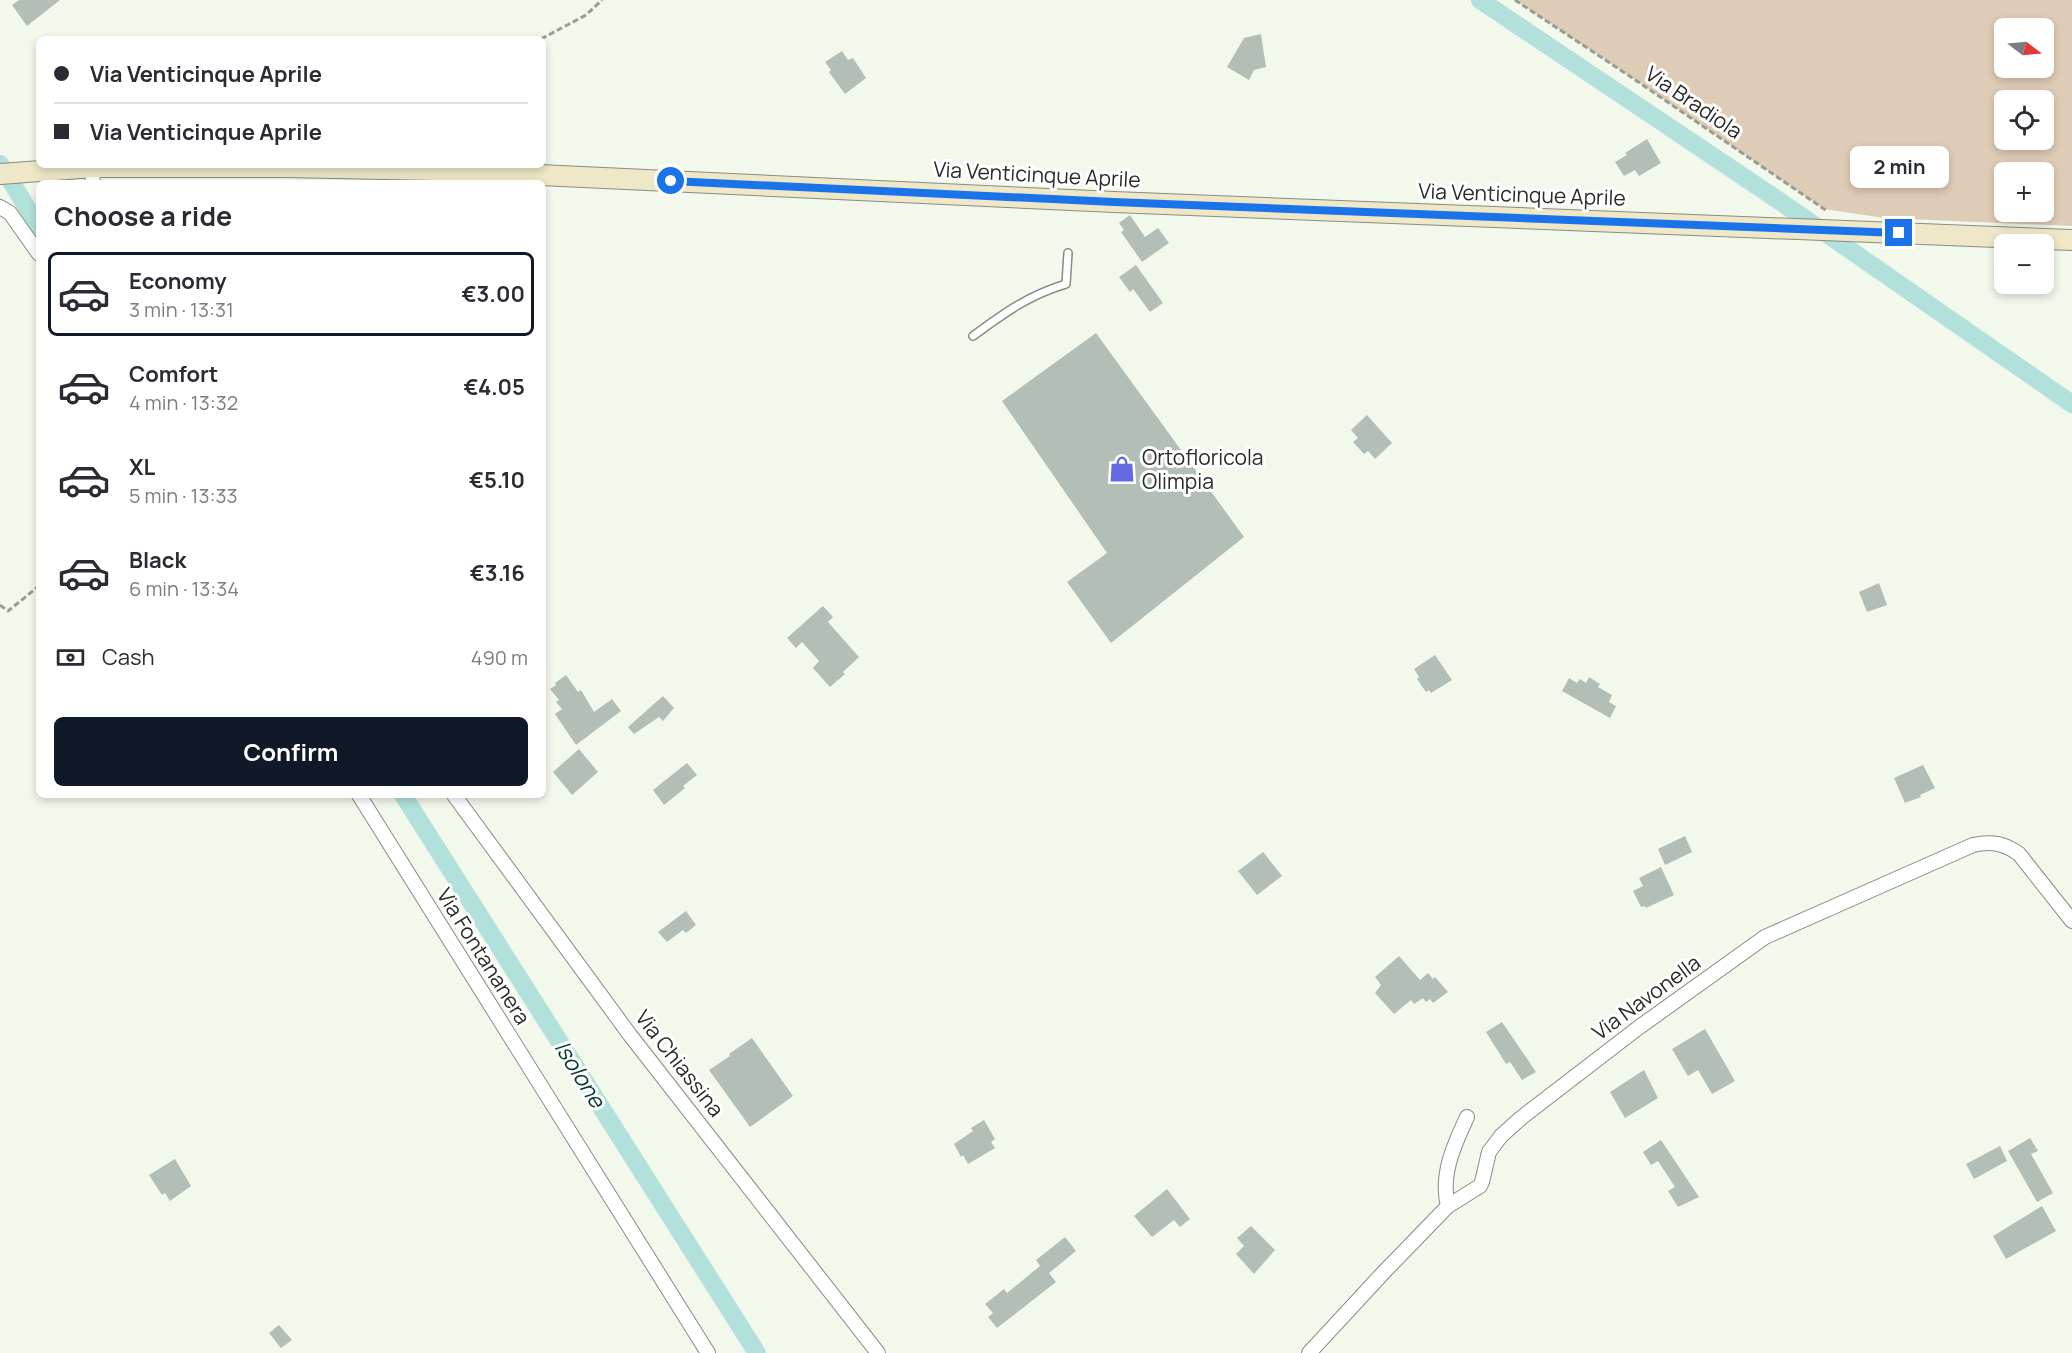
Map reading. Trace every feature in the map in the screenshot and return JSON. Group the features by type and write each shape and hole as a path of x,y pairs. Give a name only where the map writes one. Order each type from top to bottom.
{"main road":[{"name":"Via Venticinque Aprile","path":"0,174 49,169 93,175 261,168"},
{"name":"Via Venticinque Aprile","path":"335,168 434,170 1114,202 1790,228 1836,222 2072,240"}],"street":[{"path":"0,207 10,213 36,250"},
{"name":"Via Fontananera","path":"361,798 708,1353"},
{"name":"Via Chiassina","path":"456,798 630,1035 878,1353"},
{"name":"Via Navonella","path":"1309,1353 1454,1202 1479,1186 1489,1152 1501,1136 1638,1028 1765,937 1972,845 1982,843 2000,844 2019,854 2072,921"},
{"path":"1454,1202 1444,1190 1446,1176 1452,1152 1467,1117"}],"lane":[{"path":"973,336 1015,305 1046,290 1066,284 1068,253"}],"path":[{"path":"546,36 586,15 602,0"},
{"name":"Via Bradiola","path":"1515,0 1638,82 1836,222"},
{"path":"0,605 9,611 36,588"}],"shaded area":[{"path":"1515,0 2072,0 2072,226 1884,218 1824,209"}],"building":[{"path":"19,0 60,0 27,26 12,5"},
{"path":"1261,34 1266,67 1254,70 1249,80 1227,67 1244,38"},
{"path":"842,51 848,60 853,58 866,78 845,94 829,72 831,70 825,62"},
{"path":"1647,139 1661,163 1639,176 1635,170 1624,176 1615,162"},
{"path":"1130,215 1145,237 1158,228 1169,243 1142,262 1121,232 1124,230 1119,223"},
{"path":"1136,265 1163,303 1150,312 1133,289 1130,292 1119,277"},
{"name":"Ortofloricola Olimpia","path":"1096,333 1244,537 1111,643 1067,582 1107,553 1002,401"},
{"path":"1367,415 1392,443 1375,459 1368,451 1364,454 1353,442 1358,438 1351,430"},
{"path":"1879,583 1887,605 1867,612 1859,592"},
{"path":"823,606 833,617 828,622 859,657 830,687 813,668 819,661 802,642 796,648 787,638"},
{"path":"1435,655 1452,680 1431,693 1429,690 1426,692 1417,679 1419,677 1414,669"},
{"path":"566,675 578,692 581,690 594,712 612,699 621,711 576,745 555,714 562,709 556,702 559,700 550,689"},
{"path":"1589,677 1600,684 1598,687 1612,695 1609,702 1616,706 1610,718 1562,691 1569,678 1577,683 1580,679 1586,683"},
{"path":"663,696 674,708 663,721 659,717 634,734 628,727"},
{"path":"579,749 598,772 572,795 553,772"},
{"path":"687,763 697,775 664,805 653,790"},
{"path":"1923,765 1935,788 1905,803 1894,778"},
{"path":"1685,836 1692,852 1665,865 1658,849"},
{"path":"1263,852 1282,876 1257,895 1238,871"},
{"path":"1661,867 1674,895 1646,908 1641,907 1633,891 1643,886 1639,878"},
{"path":"686,911 696,925 686,933 683,930 667,942 658,932"},
{"path":"1399,956 1420,980 1428,973 1433,979 1435,977 1448,992 1433,1003 1430,999 1426,1002 1423,998 1414,1004 1411,1000 1394,1014 1375,993 1381,985 1375,977"},
{"path":"1502,1022 1536,1072 1522,1080 1510,1062 1506,1064 1486,1032"},
{"path":"1705,1029 1735,1081 1712,1094 1698,1070 1688,1076 1672,1049"},
{"path":"752,1038 793,1096 750,1127 709,1070"},
{"path":"1644,1070 1658,1098 1625,1118 1610,1092"},
{"path":"984,1120 995,1139 991,1142 995,1148 968,1164 954,1144 973,1131 971,1128"},
{"path":"2030,1138 2038,1151 2031,1154 2053,1193 2037,1202 2008,1151"},
{"path":"1661,1140 1699,1197 1678,1207 1668,1191 1675,1187 1658,1161 1651,1165 1643,1152"},
{"path":"2000,1146 2007,1161 1974,1179 1966,1164"},
{"path":"175,1159 191,1186 170,1201 165,1193 162,1195 149,1175"},
{"path":"1167,1189 1190,1219 1180,1227 1174,1220 1152,1237 1134,1216"},
{"path":"2042,1206 2056,1231 2006,1259 1993,1236"},
{"path":"1251,1226 1275,1250 1254,1274 1236,1254 1244,1246 1237,1238"},
{"path":"1065,1237 1076,1251 1049,1273 1056,1282 997,1328 988,1317 993,1313 985,1304 1004,1289 1007,1293 1040,1266 1036,1260"},
{"path":"279,1325 292,1340 281,1348 269,1333"}],"waterway":[{"path":"1480,0 1778,200 2072,404"},
{"path":"0,164 36,222"},
{"name":"Isolone","path":"405,798 757,1353"}],"place":[{"name":"Ortofloricola Olimpia","path":"1122,469"}],"route":[{"path":"671,181 1114,202 1899,233"}]}
